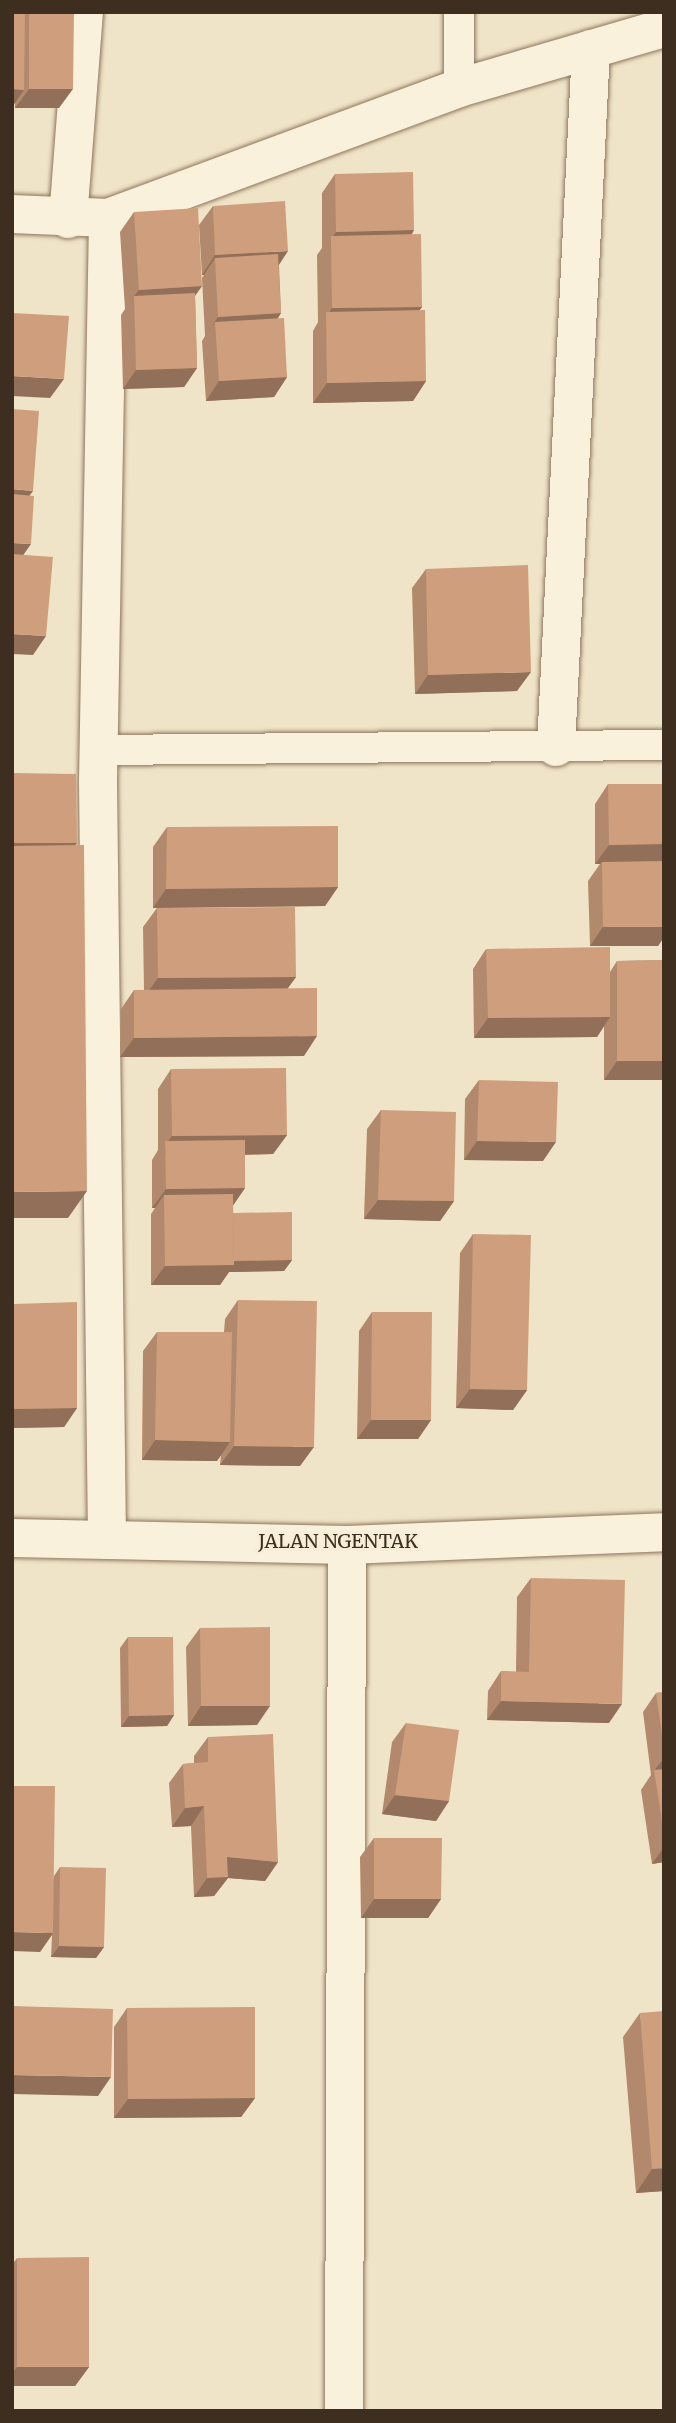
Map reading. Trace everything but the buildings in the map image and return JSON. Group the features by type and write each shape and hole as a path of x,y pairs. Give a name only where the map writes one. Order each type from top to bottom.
{"street":[{"path":"68,219 84,12"},
{"path":"12,215 68,219 108,218 459,88 664,29"},
{"path":"556,747 592,49"},
{"path":"107,1540 86,770 108,218"},
{"name":"JALAN NGENTAK","path":"12,1538 346,1545 664,1532"},
{"path":"344,2411 346,1545"}],"lane":[{"path":"459,12 459,88"},
{"path":"86,770 556,747 664,745"}]}
